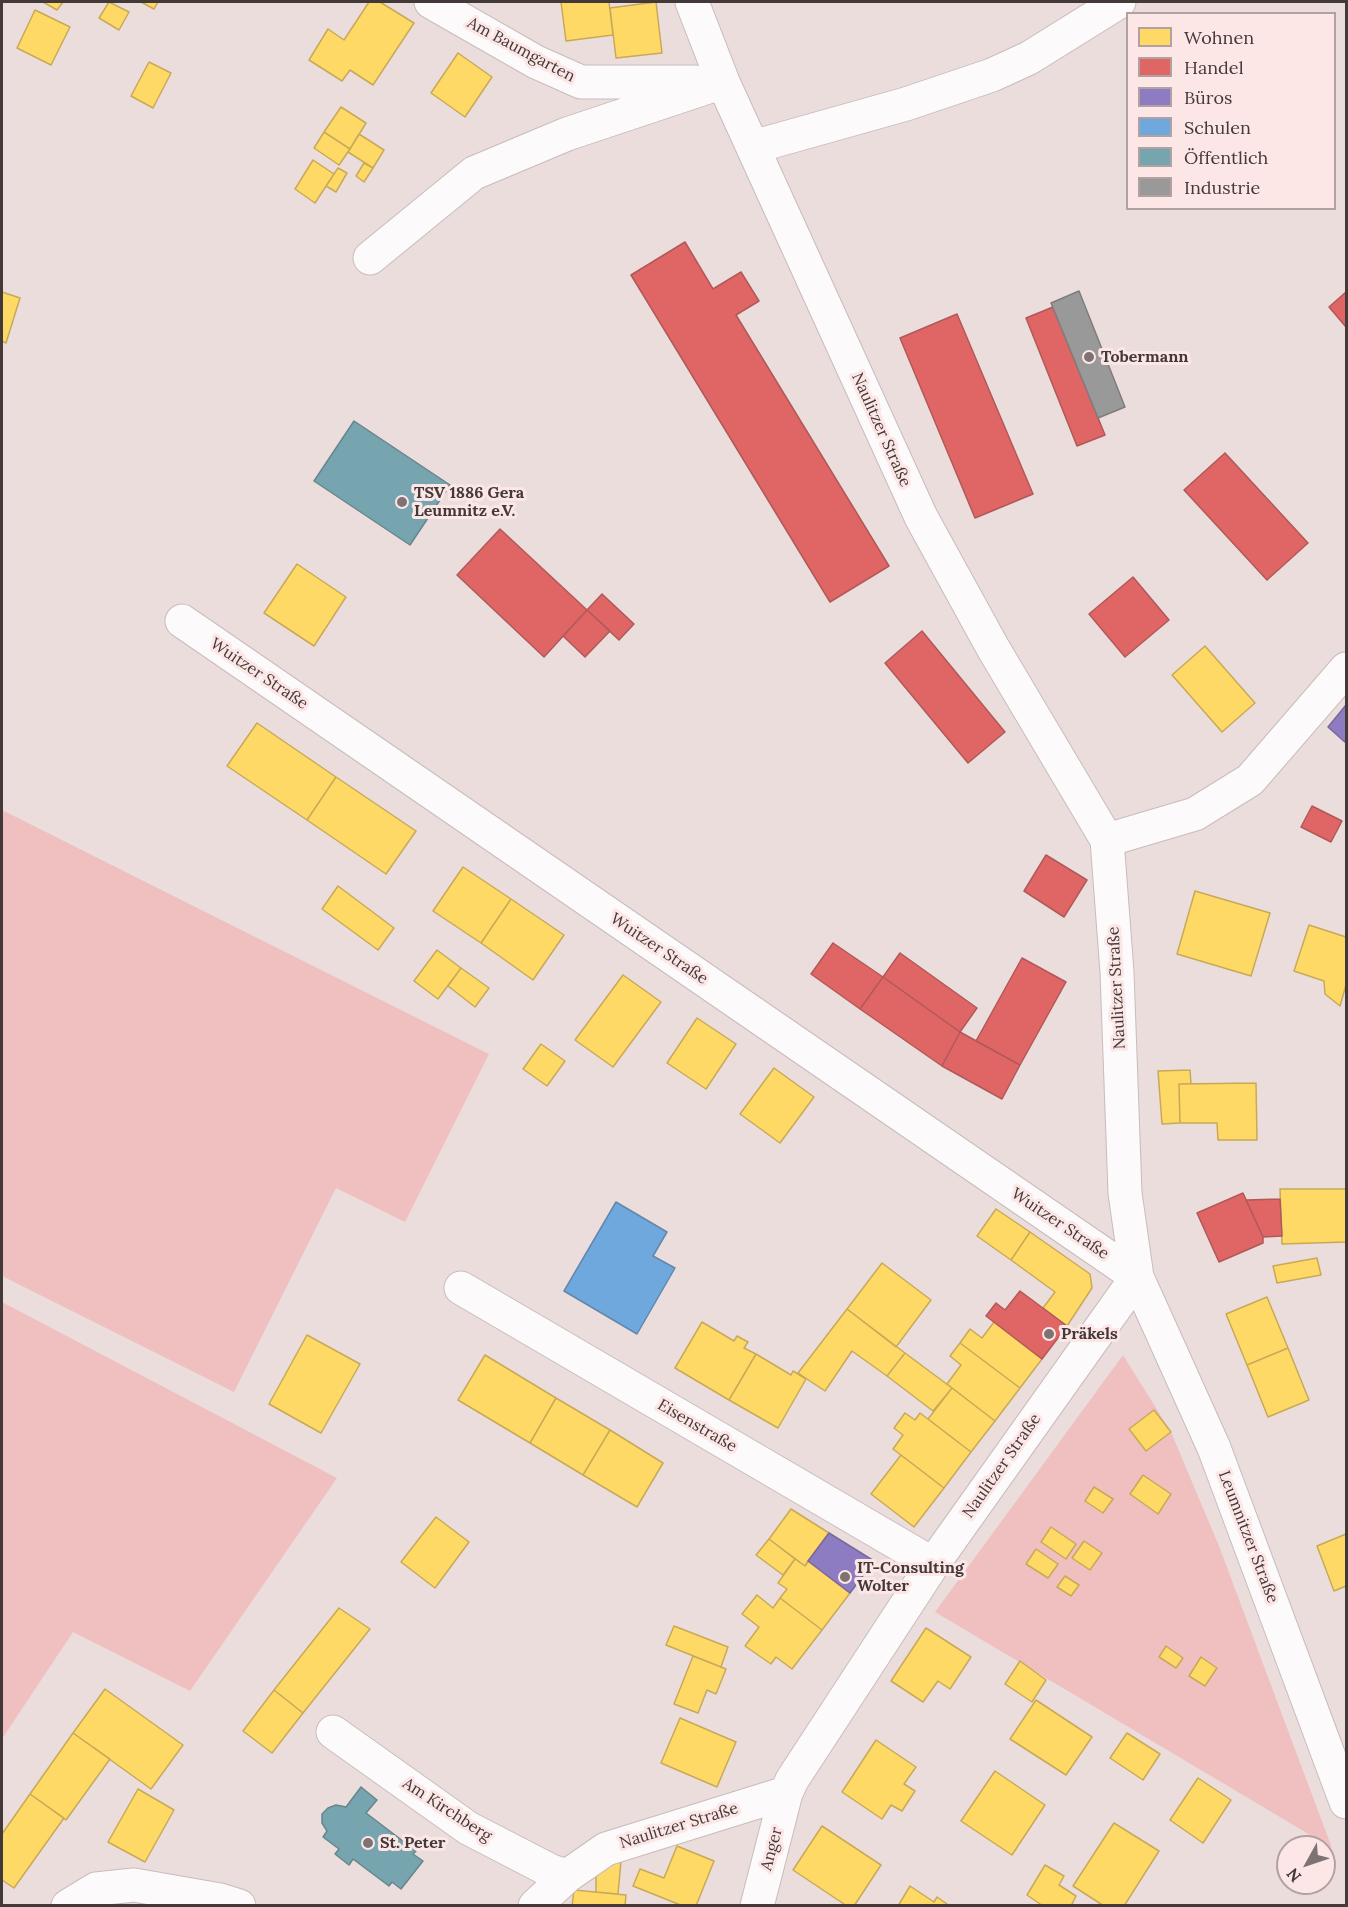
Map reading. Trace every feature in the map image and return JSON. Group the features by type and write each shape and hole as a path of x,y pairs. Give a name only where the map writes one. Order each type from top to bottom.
{"street":[{"name":"Am Baumgarten","path":"432,2 536,62 581,82 723,81"},
{"name":"Naulitzer Straße","path":"535,1905 567,1876 606,1849 786,1793 792,1780 933,1564 1137,1277 1125,1193 1117,972 1107,840 993,648 921,517 723,81 692,2"},
{"path":"753,147 906,104 992,75 1029,58 1119,2"},
{"path":"370,258 474,173 567,134 723,81"},
{"name":"Wuitzer Straße","path":"182,621 1137,1277"},
{"path":"1107,840 1195,814 1250,780 1347,669"},
{"name":"Leumnitzer Straße","path":"1137,1277 1214,1448 1347,1802"},
{"name":"Eisenstraße","path":"461,1288 933,1564"},
{"name":"Am Kirchberg","path":"333,1732 468,1828 552,1871 567,1876"},
{"name":"Anger","path":"757,1905 786,1793"},
{"path":"68,1905 96,1889 134,1885 239,1905"}],"shaded area":[{"path":"2,810 489,1054 405,1222 336,1188 234,1392 2,1276"},
{"path":"2,1302 337,1478 190,1691 73,1632 2,1739"},
{"path":"1123,1355 1171,1432 1219,1546 1327,1835 1310,1835 935,1612"}],"building: Wohnen":[{"path":"43,2 63,2 57,10"},
{"path":"109,2 129,12 119,30 99,18"},
{"path":"141,2 158,2 154,9"},
{"path":"369,2 380,2 414,23 373,85 350,70 342,81 309,60 328,29 344,40"},
{"path":"561,2 609,2 613,35 566,41"},
{"path":"656,2 662,53 616,58 610,8"},
{"path":"35,10 70,27 51,65 17,48"},
{"path":"458,53 492,77 465,117 431,93"},
{"path":"149,62 171,73 153,108 131,96"},
{"path":"341,107 366,123 350,149 324,132"},
{"path":"324,132 350,149 339,165 314,148"},
{"path":"359,134 384,150 373,168 348,152"},
{"path":"313,160 334,174 315,203 295,189"},
{"path":"364,163 373,168 364,182 356,176"},
{"path":"338,168 347,173 336,192 326,186"},
{"path":"2,292 20,298 6,343 2,341"},
{"path":"297,564 346,597 314,646 264,613"},
{"path":"1205,646 1255,703 1222,732 1172,675"},
{"path":"257,723 336,777 307,820 227,766"},
{"path":"336,777 416,831 386,874 307,820"},
{"path":"463,867 511,899 481,943 433,911"},
{"path":"338,886 394,928 378,950 322,909"},
{"path":"1195,891 1270,913 1251,976 1177,954"},
{"path":"511,899 564,935 533,980 481,943"},
{"path":"1309,925 1346,937 1346,985 1340,1006 1325,994 1324,981 1294,971"},
{"path":"437,950 461,968 438,999 414,981"},
{"path":"461,968 489,988 475,1007 448,986"},
{"path":"623,975 661,1002 613,1067 575,1040"},
{"path":"697,1018 736,1044 706,1089 667,1063"},
{"path":"541,1044 565,1061 547,1086 523,1069"},
{"path":"774,1068 814,1097 780,1143 740,1114"},
{"path":"1190,1070 1191,1084 1179,1084 1180,1123 1162,1124 1158,1071"},
{"path":"1256,1083 1257,1140 1218,1140 1217,1123 1180,1123 1179,1084"},
{"path":"1280,1189 1346,1189 1346,1242 1282,1244"},
{"path":"996,1209 1030,1232 1011,1260 977,1236"},
{"path":"1030,1232 1090,1274 1092,1288 1067,1326 1043,1308 1055,1292 1011,1260"},
{"path":"1317,1258 1321,1275 1277,1283 1273,1266"},
{"path":"882,1263 931,1300 896,1347 847,1309"},
{"path":"1267,1297 1288,1348 1247,1365 1226,1314"},
{"path":"847,1309 905,1353 887,1376 852,1351 825,1391 798,1373"},
{"path":"702,1322 734,1341 737,1336 748,1342 744,1348 756,1354 729,1400 675,1368"},
{"path":"994,1322 1042,1359 1020,1388 960,1343 970,1329 982,1338"},
{"path":"307,1335 360,1364 321,1433 269,1404"},
{"path":"960,1343 1020,1388 995,1421 947,1384 961,1365 950,1356"},
{"path":"1288,1348 1309,1400 1268,1417 1247,1365"},
{"path":"905,1353 952,1388 933,1411 887,1376"},
{"path":"756,1354 791,1375 793,1371 806,1379 778,1428 729,1400"},
{"path":"485,1355 556,1398 530,1443 458,1400"},
{"path":"952,1388 995,1421 971,1452 928,1419"},
{"path":"556,1398 610,1430 583,1475 530,1443"},
{"path":"1154,1410 1171,1432 1146,1451 1129,1429"},
{"path":"905,1413 915,1420 920,1413 971,1452 944,1488 893,1449 903,1435 894,1428"},
{"path":"610,1430 663,1463 637,1507 583,1475"},
{"path":"901,1455 944,1488 914,1527 871,1494"},
{"path":"1143,1475 1171,1494 1158,1514 1130,1494"},
{"path":"1094,1487 1113,1499 1103,1513 1085,1501"},
{"path":"791,1509 829,1533 805,1566 769,1539"},
{"path":"436,1517 469,1542 435,1588 401,1562"},
{"path":"1051,1527 1076,1544 1066,1559 1041,1542"},
{"path":"1346,1534 1346,1586 1334,1591 1317,1546"},
{"path":"769,1539 795,1559 783,1575 756,1555"},
{"path":"1084,1541 1102,1553 1090,1570 1072,1558"},
{"path":"1036,1549 1058,1564 1048,1578 1026,1564"},
{"path":"795,1559 805,1566 808,1561 850,1593 822,1630 780,1598 787,1589 778,1583"},
{"path":"1065,1576 1079,1585 1071,1596 1057,1587"},
{"path":"757,1595 773,1608 780,1598 822,1630 792,1669 776,1657 771,1664 745,1646 759,1627 742,1614"},
{"path":"339,1608 370,1629 303,1713 274,1690"},
{"path":"674,1626 728,1647 721,1667 666,1645"},
{"path":"926,1628 971,1657 950,1689 938,1681 923,1702 891,1681"},
{"path":"1166,1646 1183,1658 1176,1668 1159,1657"},
{"path":"693,1656 726,1669 716,1694 707,1690 698,1713 674,1704"},
{"path":"1201,1657 1217,1668 1205,1686 1189,1676"},
{"path":"1020,1661 1046,1680 1032,1702 1005,1684"},
{"path":"105,1689 183,1745 151,1789 73,1733"},
{"path":"274,1690 303,1713 272,1753 243,1731"},
{"path":"1036,1700 1092,1737 1066,1775 1010,1739"},
{"path":"680,1718 736,1742 717,1787 661,1763"},
{"path":"73,1733 110,1759 66,1820 30,1794"},
{"path":"1127,1733 1160,1754 1143,1780 1110,1758"},
{"path":"876,1740 916,1767 904,1784 915,1791 902,1811 891,1805 882,1819 842,1792"},
{"path":"995,1771 1045,1805 1012,1855 961,1821"},
{"path":"1198,1778 1231,1800 1203,1843 1170,1820"},
{"path":"138,1789 174,1810 145,1862 108,1842"},
{"path":"30,1794 64,1818 14,1888 2,1880 2,1834"},
{"path":"1114,1823 1159,1851 1124,1906 1104,1906 1073,1886"},
{"path":"822,1826 881,1865 854,1906 847,1906 793,1870"},
{"path":"677,1846 714,1861 696,1906 683,1906 633,1886 640,1869 664,1878"},
{"path":"621,1861 618,1894 596,1892 596,1874 608,1865"},
{"path":"1045,1865 1064,1876 1059,1885 1076,1896 1071,1906 1043,1906 1027,1895"},
{"path":"910,1886 934,1902 937,1897 950,1906 898,1906"},
{"path":"574,1890 626,1895 625,1906 572,1906"}],"building: Handel":[{"path":"685,242 713,289 741,272 759,301 736,315 889,566 830,602 631,275"},
{"path":"1346,292 1346,327 1329,307"},
{"path":"1053,307 1105,435 1077,446 1026,318"},
{"path":"957,314 1033,494 975,518 900,338"},
{"path":"1225,453 1308,543 1267,580 1184,490"},
{"path":"500,529 587,610 544,657 457,575"},
{"path":"1133,577 1169,620 1125,657 1089,614"},
{"path":"602,594 634,624 619,640 587,610"},
{"path":"587,610 610,631 585,657 563,636"},
{"path":"922,631 1005,732 968,763 885,663"},
{"path":"1312,806 1342,821 1331,842 1301,827"},
{"path":"1046,855 1087,880 1064,917 1024,891"},
{"path":"833,943 883,977 860,1009 811,974"},
{"path":"900,953 977,1008 960,1032 883,977"},
{"path":"1022,958 1066,982 1020,1065 976,1041"},
{"path":"883,977 960,1032 942,1066 860,1009"},
{"path":"960,1032 1020,1065 1002,1099 942,1066"},
{"path":"1243,1193 1263,1237 1263,1243 1219,1262 1197,1213"},
{"path":"1280,1199 1282,1236 1263,1237 1246,1200"},
{"path":"1020,1291 1067,1326 1042,1359 986,1316 996,1303 1005,1310"}],"building: Büros":[{"path":"1346,705 1346,743 1328,727"},
{"name":"IT-Consulting Wolter","path":"829,1533 874,1561 850,1593 808,1561"}],"building: Schulen":[{"path":"616,1202 667,1232 653,1256 675,1268 637,1334 564,1291"}],"building: Öffentlich":[{"path":"354,421 450,485 410,545 314,481"},
{"name":"St. Peter","path":"361,1787 377,1800 366,1813 416,1851 413,1854 423,1861 401,1889 392,1882 389,1886 353,1859 349,1865 335,1854 339,1849 323,1837 327,1831 322,1823 322,1814 328,1808 336,1805 346,1807"}],"building: Industrie":[{"name":"Tobermann","path":"1079,291 1125,407 1098,418 1051,303"}],"place":[{"name":"Tobermann","path":"1089,357"},
{"name":"TSV 1886 Gera Leumnitz e.V.","path":"402,502"},
{"name":"Präkels","path":"1049,1334"},
{"name":"IT-Consulting Wolter","path":"845,1577"},
{"name":"St. Peter","path":"368,1843"}]}
